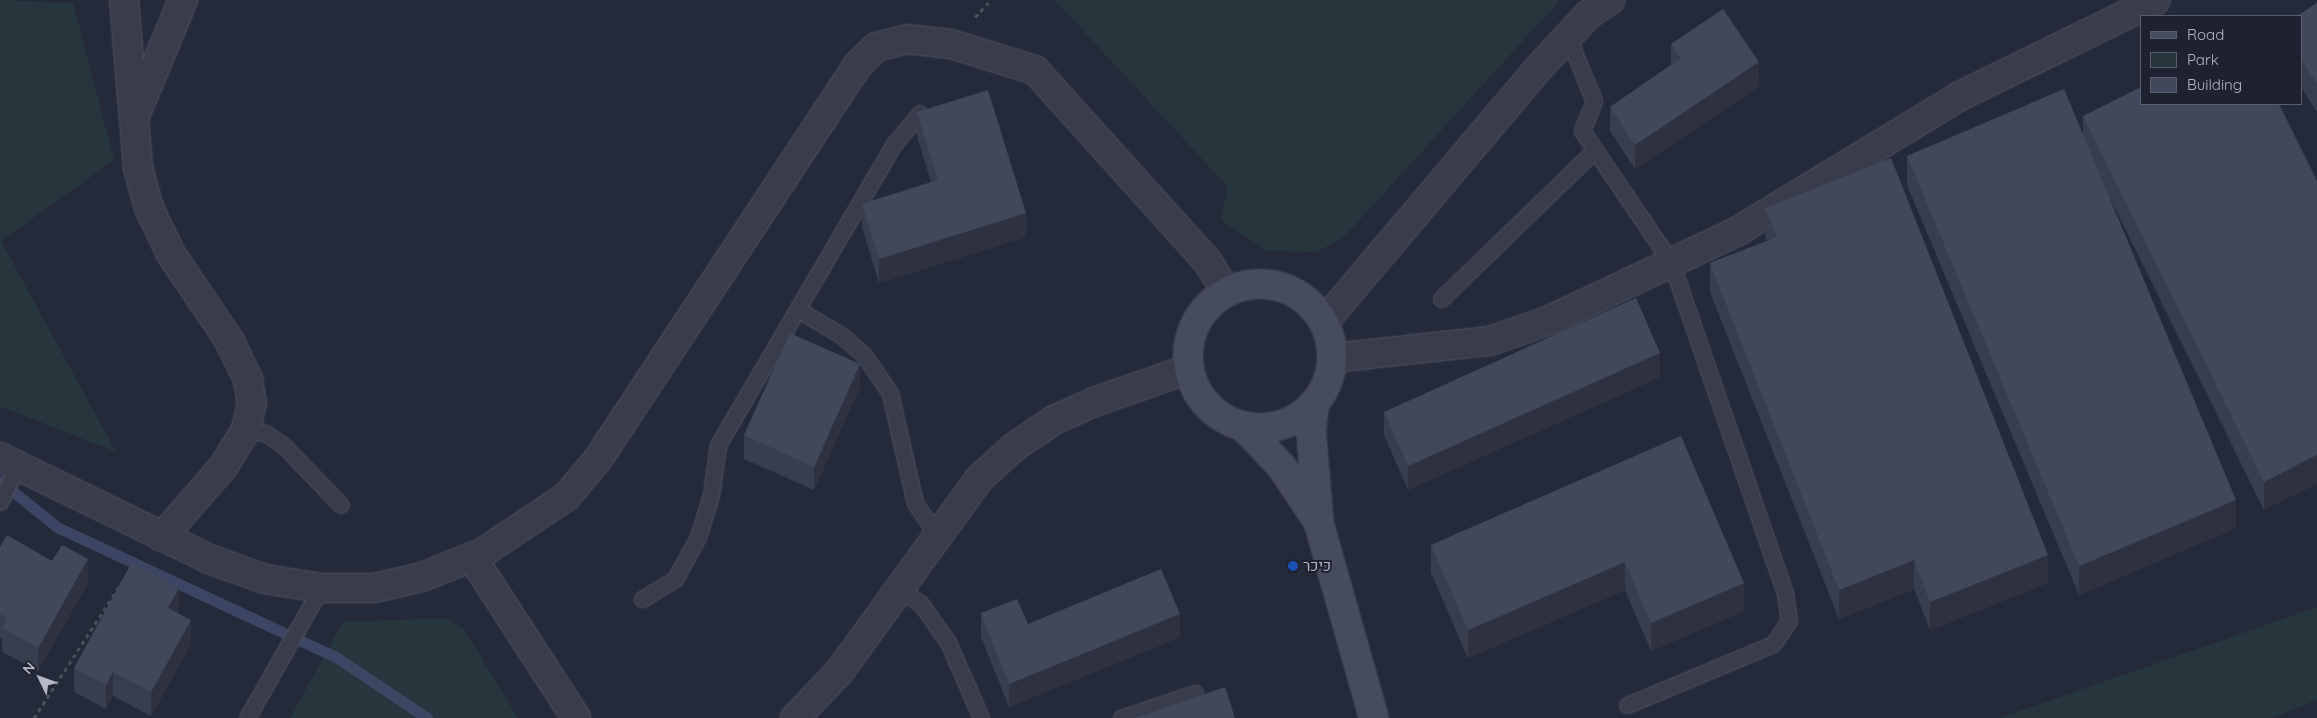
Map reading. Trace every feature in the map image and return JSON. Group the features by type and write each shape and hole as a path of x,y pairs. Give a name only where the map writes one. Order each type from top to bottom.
{"street":[{"path":"124,0 138,168 149,208 170,254 229,340 248,379 252,404 246,430 223,467 162,537"},
{"path":"135,125 140,100 183,0"},
{"path":"1324,322 1568,37 1610,0"},
{"path":"1332,358 1490,341 1550,320 1738,231 1958,96 2156,0"},
{"path":"9,461 162,537 265,579 321,588 374,588 422,577 472,557 566,497 598,459 857,66 876,47 907,39 951,44 1035,70 1207,261 1227,292"},
{"path":"1319,524 1281,466 1242,426 1217,415 1203,402 1188,369 1191,333 1211,302 1227,292 1256,285 1292,291 1311,304 1324,322 1332,358 1327,383 1314,404 1311,431 1319,524 1374,718"},
{"path":"795,718 840,671 939,538 979,479 1014,447 1078,410 1188,369"},
{"path":"1242,426 1275,427 1314,404"},
{"path":"472,557 576,718"}],"lane":[{"path":"1568,37 1594,101 1582,131 1671,262 1785,593 1789,622 1773,644 1627,705"},
{"path":"642,599 675,579 698,537 712,495 718,445 894,144 920,113"},
{"path":"1441,299 1595,150"},
{"path":"797,309 858,350 890,393 915,503 939,538"},
{"path":"246,430 265,433 283,445 341,505"},
{"path":"0,502 9,461"},
{"path":"248,718 321,588"},
{"path":"901,590 921,604 948,642 982,718"},
{"path":"1122,718 1196,693"}],"path":[{"path":"34,718 126,577"}],"green space":[{"path":"0,0 73,3 114,160 1,241 116,452 0,406"},
{"path":"1055,0 1560,0 1343,238 1316,252 1266,251 1221,220 1228,187"},
{"path":"2317,607 2317,700 2272,718 2000,718"},
{"path":"446,618 464,629 518,718 290,718 343,622"}],"building":[{"path":"2317,3 2317,84 2302,61 2302,15 2299,15"},
{"path":"1723,9 1759,62 1635,145 1610,107 1681,58 1671,44"},
{"path":"2140,88 2140,105 2279,105 2317,181 2317,455 2264,482 2083,116"},
{"path":"2064,89 2236,500 2079,566 1907,156"},
{"path":"988,90 1026,213 879,259 862,204 938,180 917,112"},
{"path":"1891,158 2048,555 1930,602 1914,560 1839,590 1710,263 1777,237 1765,208"},
{"path":"1636,298 1660,353 1408,466 1384,412"},
{"path":"790,333 860,364 814,467 744,435"},
{"path":"1681,436 1744,583 1651,623 1625,562 1468,630 1431,545"},
{"path":"7,535 52,561 62,545 88,559 38,648 2,628 8,618 0,614 0,547"},
{"path":"132,562 179,588 168,608 191,620 151,692 113,672 106,685 74,668"},
{"path":"1161,569 1180,614 1009,684 981,613 1017,599 1028,624"},
{"path":"1225,687 1235,718 1135,718"}],"waterway":[{"path":"0,481 57,527 336,657 427,718"}],"place":[{"name":"כיכר","path":"1293,566"}]}
